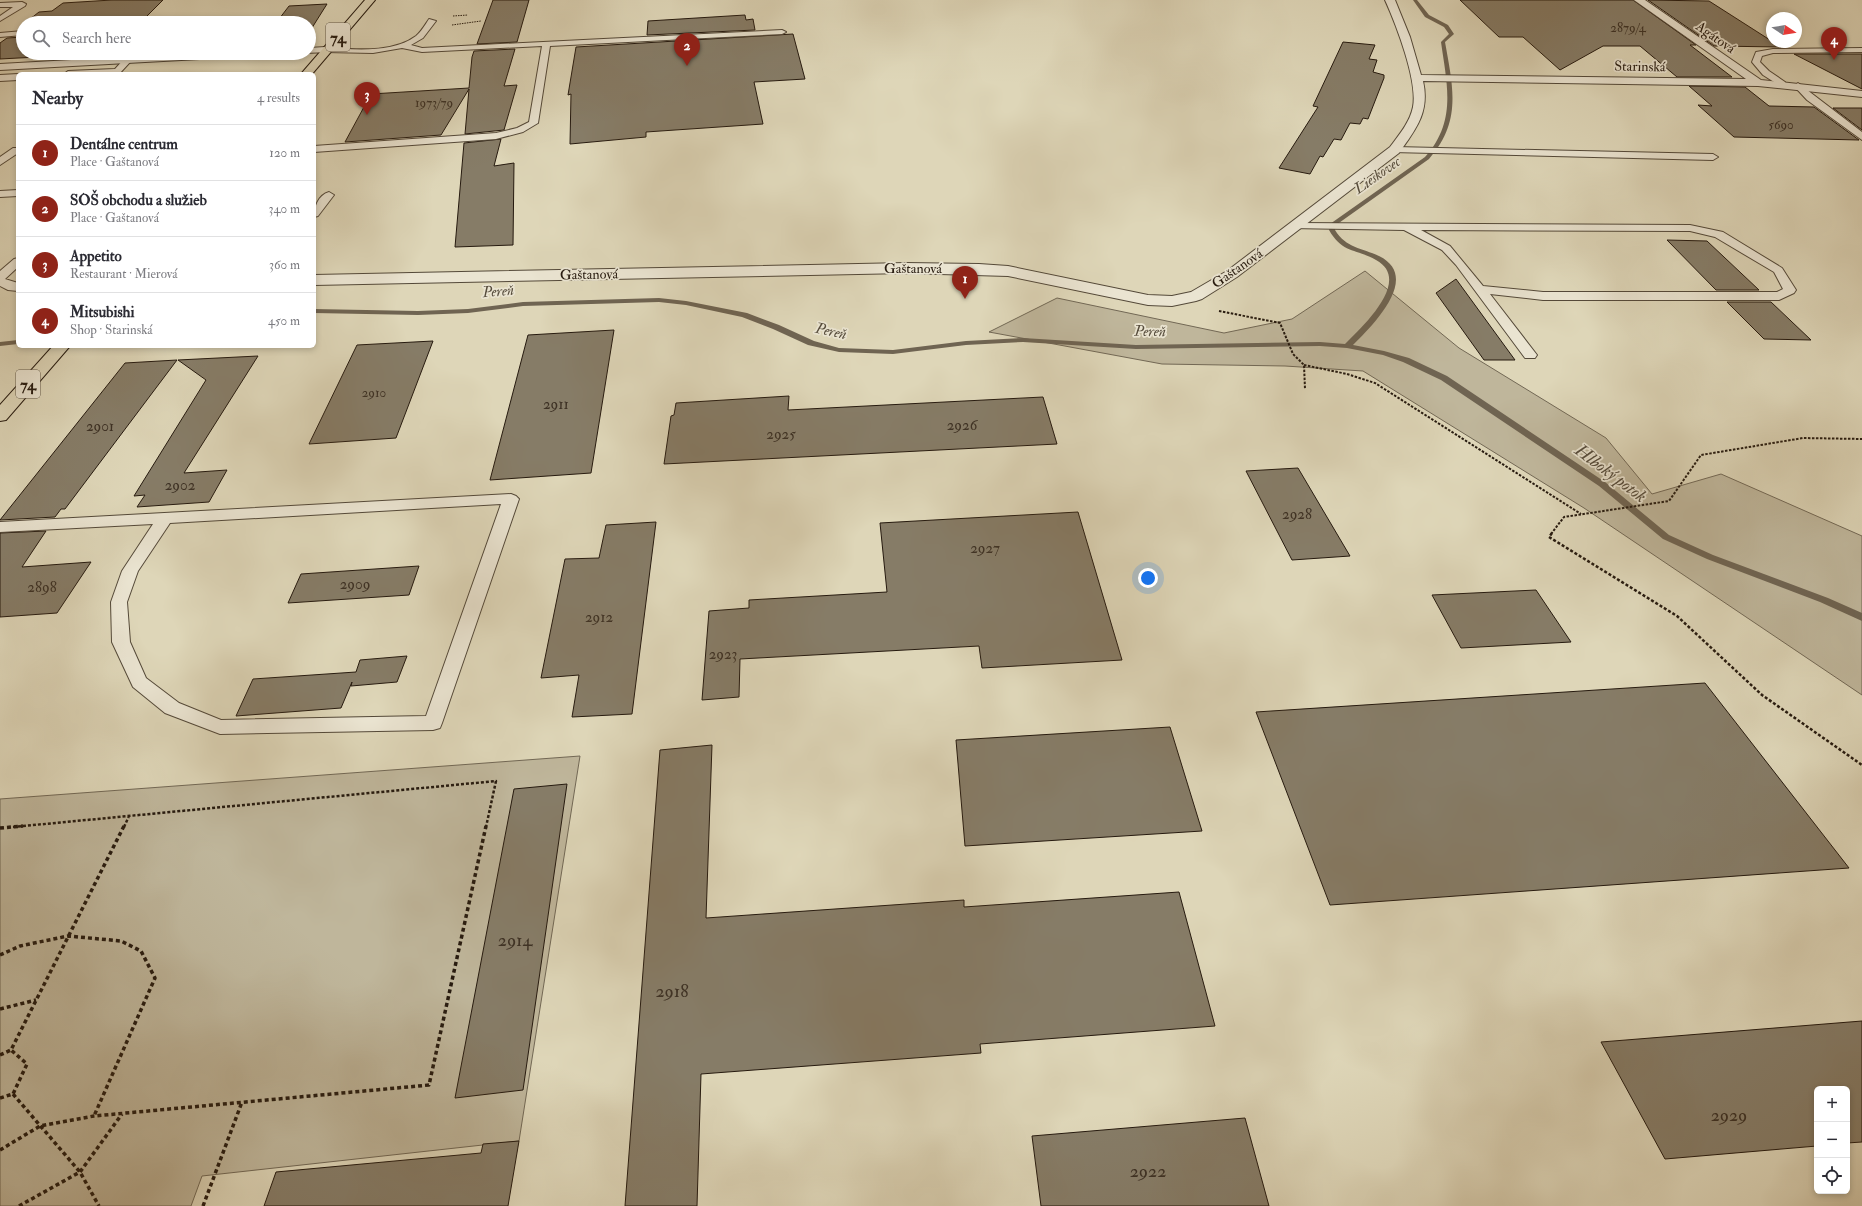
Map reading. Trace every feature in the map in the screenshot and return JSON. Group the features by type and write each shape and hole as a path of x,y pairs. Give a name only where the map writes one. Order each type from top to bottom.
{"main road":[{"name":"74","path":"308,72 325,50 370,0"},
{"name":"74","path":"0,416 59,349"}],"street":[{"name":"Gaštanová","path":"316,280 906,268 979,269 1030,275 1148,300 1172,301 1196,296 1232,274 1394,150 1410,126 1420,106 1417,78 1390,0"},
{"name":"Agátová","path":"1639,0 1758,83"},
{"path":"316,51 325,50"},
{"path":"0,67 117,60"},
{"name":"Starinská","path":"1417,78 1758,83 1782,84 1862,94"}],"lane":[{"path":"0,5 22,4 0,19"},
{"path":"325,50 378,50 403,46 418,38 432,22"},
{"path":"403,46 422,50 782,32"},
{"path":"0,35 16,34"},
{"path":"316,149 496,136 520,130 533,124 547,43"},
{"path":"1782,84 1766,73 1756,62 1759,54 1773,51 1862,50"},
{"path":"101,72 117,71 125,60"},
{"path":"0,78 16,77"},
{"path":"1798,86 1810,98 1862,137"},
{"path":"0,151 16,150"},
{"path":"1394,150 1713,157"},
{"path":"0,162 16,151"},
{"path":"0,194 16,193"},
{"path":"316,211 329,195"},
{"path":"1294,226 1690,228 1719,234 1778,270 1790,290 1778,296 1543,296 1480,289"},
{"path":"1406,227 1446,248 1460,262 1530,355"},
{"path":"0,277 16,263"},
{"path":"0,281 12,287 16,287"},
{"path":"0,527 511,499 433,723 220,727 172,708 138,682 121,642 120,602 130,571 165,518"}],"path":[{"path":"1218,310 1280,323 1293,354 1304,366 1347,374 1375,383 1581,514"},
{"path":"1304,366 1305,389"},
{"path":"1862,439 1803,438 1701,455 1669,502 1564,517 1549,536 1678,616 1762,695 1862,765"},
{"path":"0,828 496,781 428,1085 94,1116 40,1126 0,1150"},
{"path":"0,1055 11,1050 130,816"},
{"path":"0,955 20,946 68,936 121,941 141,952 155,978 94,1116"},
{"path":"0,1009 36,1000"},
{"path":"0,1098 13,1094 28,1064 11,1050"},
{"path":"13,1094 80,1172 99,1206"},
{"path":"203,1206 242,1102"},
{"path":"19,1206 80,1172 122,1114"}],"shaded area":[{"path":"1365,271 1459,348 1606,438 1652,494 1721,474 1862,536 1862,695 1584,508 1363,371 1285,366 1162,364 989,332 1057,298 1224,333 1292,319"},
{"path":"580,756 519,1141 202,1176 191,1206 0,1206 0,799"}],"building":[{"path":"112,0 163,0 147,16 34,16 39,12 52,11 63,3"},
{"path":"493,0 529,0 517,42 477,44"},
{"path":"1460,0 1633,0 1696,45 1690,45 1732,77 1677,77 1640,46 1603,46 1560,70 1523,37 1499,37"},
{"path":"1648,0 1709,1 1766,37 1766,47 1714,46"},
{"path":"327,4 316,21 316,16 281,16 289,6"},
{"path":"745,15 746,20 753,19 755,30 647,35 648,21"},
{"path":"793,34 805,79 754,82 763,124 646,132 646,137 570,144 571,94 568,95 576,47"},
{"path":"16,37 16,58 0,59 0,43 7,38"},
{"path":"1343,42 1375,45 1369,59 1377,60 1373,72 1384,75 1384,78 1368,119 1363,118 1360,124 1350,123 1341,140 1334,139 1323,157 1320,156 1310,174 1279,168 1318,107 1313,106"},
{"path":"515,49 504,86 517,85 504,130 465,134 469,89 441,135 345,142 371,94 469,88 474,51"},
{"path":"1794,54 1862,54 1862,89"},
{"path":"1689,86 1745,87 1769,106 1814,107 1859,140 1734,137 1698,105 1712,106"},
{"path":"1833,108 1862,108 1862,130"},
{"path":"501,139 494,166 514,163 513,245 455,247 464,143"},
{"path":"1667,240 1707,241 1759,290 1716,290"},
{"path":"1456,279 1515,360 1484,360 1436,293"},
{"path":"1727,302 1771,302 1811,340 1764,339"},
{"path":"614,330 591,473 490,480 528,335"},
{"path":"433,341 396,438 309,444 357,345"},
{"path":"258,356 184,473 227,470 209,502 137,507 145,495 134,496 206,380 178,360"},
{"path":"177,360 65,509 61,509 55,517 0,520 125,363"},
{"path":"789,396 788,410 1043,397 1057,444 664,464 671,416 674,415 676,403"},
{"path":"1298,468 1350,556 1292,560 1246,471"},
{"path":"1078,512 1122,660 982,668 979,646 740,659 739,697 702,700 709,611 749,608 749,600 887,592 880,523"},
{"path":"656,522 632,714 572,717 579,675 541,678 565,559 599,558 606,525"},
{"path":"46,531 22,567 91,562 57,613 0,617 0,533"},
{"path":"419,566 409,595 288,603 301,574"},
{"path":"1536,590 1571,642 1461,648 1432,595"},
{"path":"407,656 397,682 351,686 352,682 341,708 236,716 253,679 356,672 360,660"},
{"path":"1705,683 1849,868 1330,905 1256,712"},
{"path":"1170,727 1202,831 965,846 956,740"},
{"path":"712,745 706,918 964,900 964,907 1179,892 1215,1026 980,1044 981,1053 701,1074 697,1206 625,1206 660,750"},
{"path":"567,784 523,1090 455,1098 514,789"},
{"path":"1862,1021 1862,1142 1850,1143 1850,1086 1814,1086 1814,1146 1665,1159 1601,1042"},
{"path":"1245,1118 1269,1206 1041,1206 1032,1136"},
{"path":"519,1141 508,1206 264,1206 276,1172 481,1153 483,1144"}],"waterway":[{"name":"Lieskovec","path":"1347,346 1374,318 1383,306 1390,293 1393,281 1391,270 1383,261 1339,241 1332,230 1333,224 1427,158 1438,146 1445,133 1449,119 1450,88 1443,42 1452,34 1446,26 1427,16 1415,0"},
{"name":"Pereň","path":"316,311 418,313 468,311 523,304 659,300 686,303 744,315 776,327 811,343 839,350 893,352 966,343 1023,340 1136,347 1320,344 1347,346"},
{"name":"Pereň","path":"0,344 16,342"},
{"name":"Hlboký potok","path":"1347,346 1384,353 1406,360 1444,378 1602,484 1666,537 1710,557 1824,600 1862,617"}],"place":[{"name":"Mitsubishi","path":"1834,60"},
{"name":"SOŠ obchodu a služieb","path":"687,66"},
{"name":"Appetito","path":"367,115"},
{"name":"Dentálne centrum","path":"965,299"}]}
